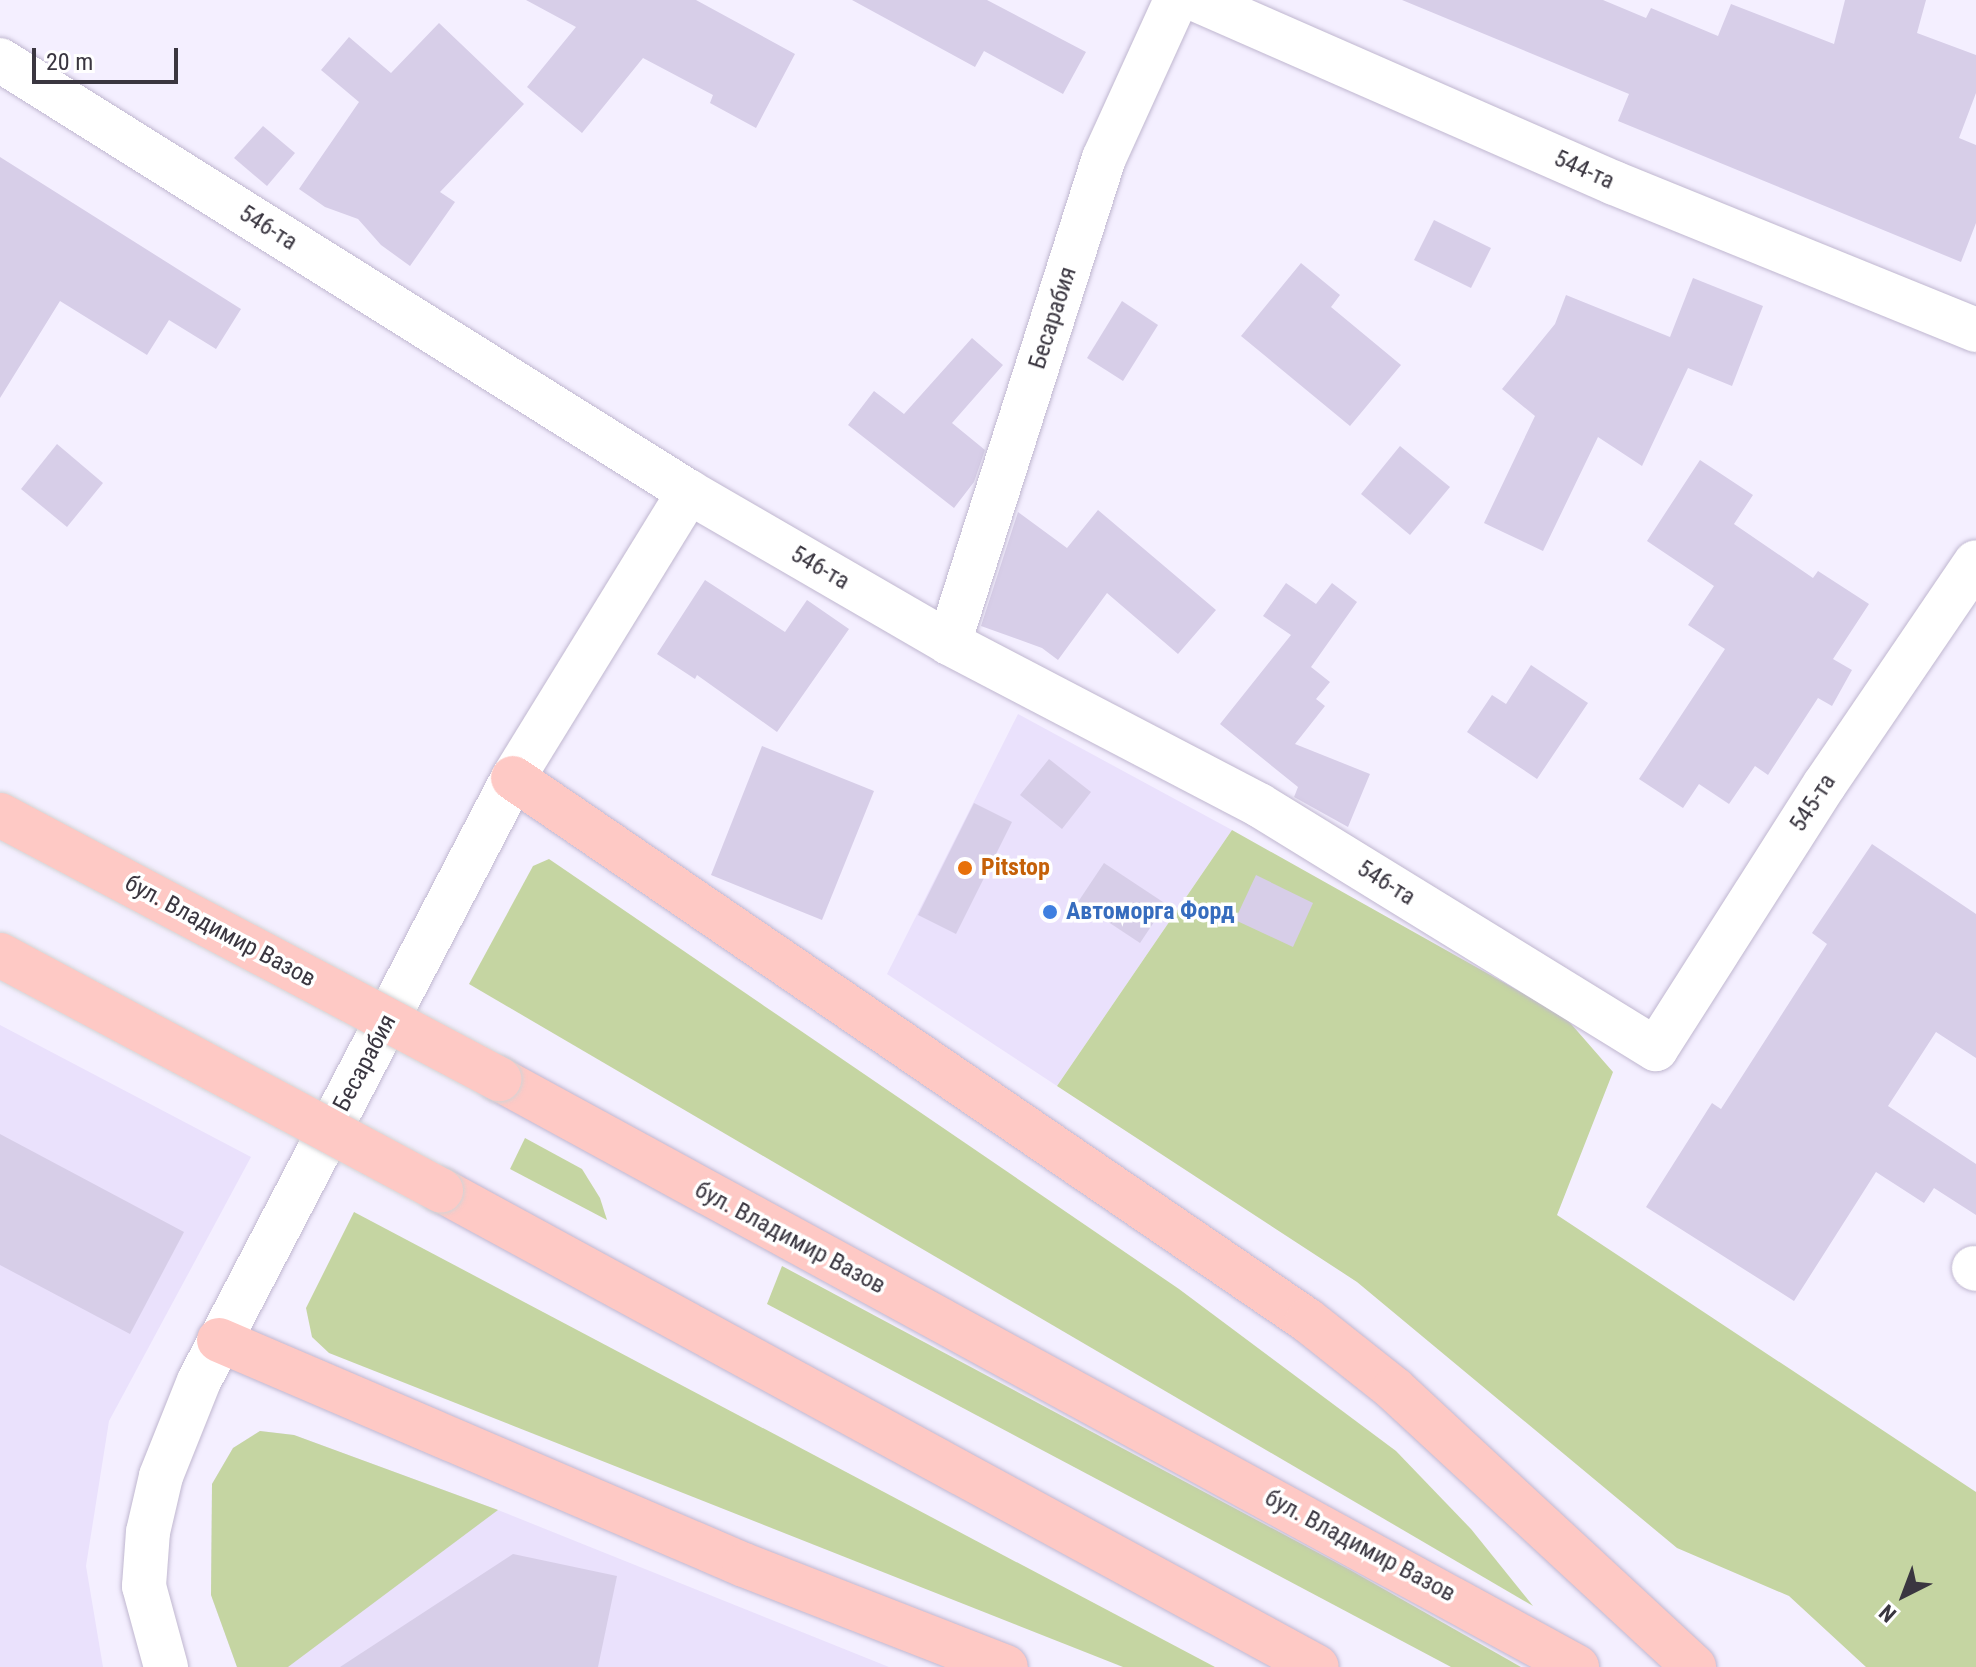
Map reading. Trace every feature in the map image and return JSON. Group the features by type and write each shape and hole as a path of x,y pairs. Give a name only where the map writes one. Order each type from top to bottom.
{"main road":[{"path":"513,778 1307,1320 1394,1389 1694,1667"},
{"name":"бул. Владимир Вазов","path":"0,815 499,1079 1577,1667"},
{"path":"0,955 441,1190 1317,1667"},
{"path":"219,1340 744,1565 1006,1667"}],"street":[{"name":"Бесарабия","path":"949,643 1104,158 1176,0"},
{"name":"544-та","path":"1197,0 1614,183 1976,330"},
{"name":"546-та","path":"0,60 689,492 949,643 1259,805 1656,1049"},
{"name":"Бесарабия","path":"166,1667 144,1586 148,1532 161,1476 219,1340 513,778 689,492"},
{"name":"545-та","path":"1656,1049 1825,784 1976,562"}],"shaded area":[{"path":"1018,714 1232,830 1057,1086 887,974"},
{"path":"0,1025 251,1157 109,1421 86,1566 103,1667 0,1667"},
{"path":"260,1431 294,1435 498,1510 889,1667 237,1667 211,1595 212,1484 233,1448"}],"green space":[{"path":"1232,830 1565,1017 1613,1072 1557,1215 1976,1492 1976,1667 1866,1667 1789,1596 1677,1548 1357,1282 1057,1086"},
{"path":"549,859 1179,1289 1396,1451 1471,1529 1533,1606 469,984 533,866"},
{"path":"525,1138 582,1169 600,1198 607,1220 510,1169"},
{"path":"354,1212 1215,1667 1123,1667 329,1353 312,1337 306,1308"},
{"path":"782,1266 1352,1571 1521,1667 1451,1667 767,1304"},
{"path":"260,1431 294,1435 498,1510 288,1667 237,1667 211,1595 212,1484 233,1448"}],"building":[{"path":"526,0 696,0 795,54 756,128 710,103 713,95 643,58 582,133 527,87 576,27"},
{"path":"852,0 987,0 1086,52 1063,94 984,51 975,67"},
{"path":"1402,0 1603,0 1646,18 1651,8 1718,36 1731,4 1834,44 1845,0 1926,0 1917,33 1976,55 1976,93 1959,138 1976,145 1976,223 1961,262 1618,121 1629,94"},
{"path":"439,23 524,104 440,192 455,202 410,266 381,245 358,219 325,207 299,189 359,102 321,70 349,37 391,73"},
{"path":"263,126 295,153 267,186 234,158"},
{"path":"0,157 241,309 216,349 169,320 147,355 60,301 0,398"},
{"path":"1434,220 1491,248 1471,288 1414,260"},
{"path":"1301,263 1340,295 1331,307 1401,365 1350,426 1241,336"},
{"path":"1693,278 1763,306 1732,386 1688,368 1642,466 1598,437 1543,551 1484,523 1535,416 1502,389 1555,324 1566,295 1670,337"},
{"path":"1122,301 1158,325 1123,381 1087,358"},
{"path":"972,338 1003,365 952,423 985,450 974,482 954,508 848,425 874,391 904,414"},
{"path":"57,444 103,483 67,527 21,489"},
{"path":"1400,446 1450,487 1410,535 1361,494"},
{"path":"1700,460 1753,495 1734,524 1813,578 1818,571 1869,604 1833,659 1852,670 1832,706 1818,698 1768,775 1755,766 1729,804 1699,784 1683,808 1639,779 1725,649 1688,625 1714,586 1647,541"},
{"path":"1098,510 1216,610 1178,654 1107,593 1058,660 1042,648 981,626 1018,512 1067,548"},
{"path":"705,580 785,632 807,600 849,629 777,732 697,675 695,679 657,654"},
{"path":"1286,583 1316,604 1332,583 1357,602 1311,667 1330,682 1316,699 1325,706 1295,744 1370,774 1348,827 1294,797 1298,787 1220,724 1291,635 1263,616"},
{"path":"1531,665 1588,703 1537,779 1467,732 1492,695 1506,704"},
{"path":"762,746 874,791 822,920 711,875"},
{"path":"1049,759 1091,792 1062,829 1020,795"},
{"name":"Pitstop","path":"974,803 1012,822 956,934 918,915"},
{"path":"1872,844 1976,914 1976,1058 1936,1032 1888,1106 1976,1164 1976,1215 1934,1188 1924,1203 1876,1172 1794,1301 1646,1207 1712,1103 1721,1109 1827,944 1812,933"},
{"path":"1104,863 1166,904 1140,943 1078,902"},
{"path":"1256,875 1313,903 1293,947 1235,920"},
{"path":"0,1134 184,1232 130,1334 0,1265"},
{"path":"513,1554 617,1576 598,1667 340,1667"}],"place":[{"name":"Pitstop","path":"965,868"},
{"name":"Автоморга Форд","path":"1050,912"}]}
